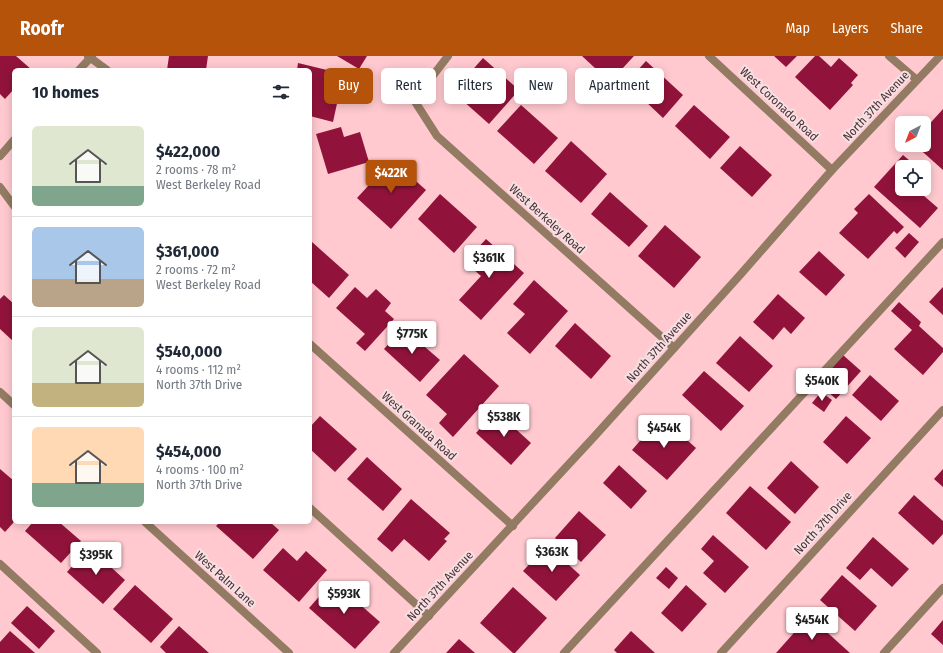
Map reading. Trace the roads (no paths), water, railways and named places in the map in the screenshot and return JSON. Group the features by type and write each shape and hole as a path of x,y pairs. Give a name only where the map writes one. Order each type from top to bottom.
{"street":[{"name":"West Berkeley Road","path":"448,56 414,100 437,136 674,348"},
{"name":"West Coronado Road","path":"709,56 832,170"},
{"path":"889,56 917,80"},
{"name":"North 37th Avenue","path":"394,653 513,526 740,275 832,170 940,56"},
{"path":"81,68 90,57 104,68"},
{"path":"0,156 12,142"},
{"path":"0,187 12,203"},
{"path":"564,653 943,242"},
{"name":"West Granada Road","path":"312,346 513,526"},
{"path":"0,392 12,403"},
{"name":"North 37th Drive","path":"720,653 943,410"},
{"path":"312,510 429,616"},
{"name":"West Palm Lane","path":"147,524 289,653"},
{"path":"0,564 97,653"},
{"path":"884,653 943,588"}]}
